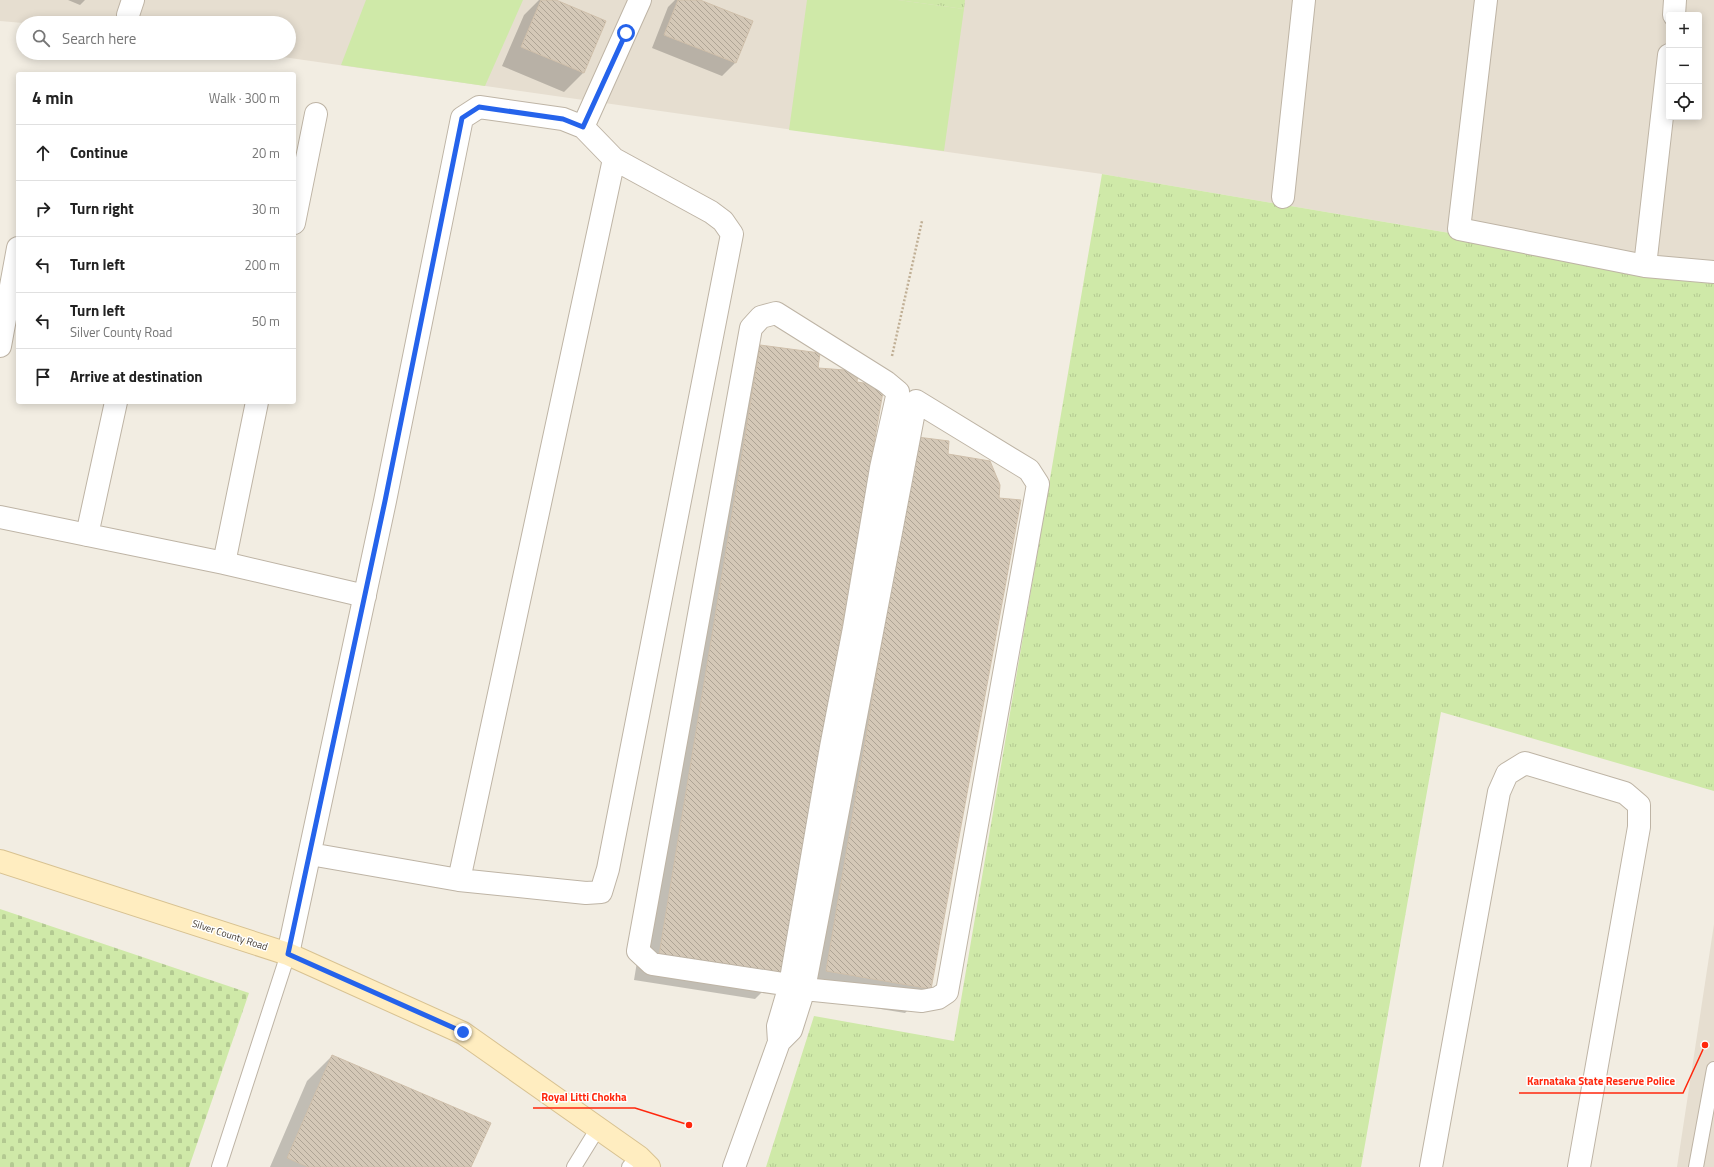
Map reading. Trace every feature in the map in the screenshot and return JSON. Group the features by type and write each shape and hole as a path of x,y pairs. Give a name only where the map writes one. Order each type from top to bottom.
{"street":[{"path":"583,127 640,0"},
{"path":"1283,197 1304,0"},
{"path":"1486,0 1459,229 1645,266 1714,272"},
{"path":"1674,12 1675,0"},
{"path":"1645,266 1666,81"},
{"path":"288,954 365,596 462,118 479,107 563,119 583,127 614,159 711,212 723,221 732,234 608,869 601,892 586,893 459,880 310,854"},
{"path":"296,213 316,114"},
{"path":"459,880 614,159"},
{"path":"0,346 16,259"},
{"path":"734,1167 779,1042 791,1030 797,987 830,755 854,628 881,468 898,392 886,382 776,312 761,317 751,328 638,951 652,964 797,987 922,1001 938,998 947,992 1038,484 1029,470 916,402 862,684 797,987"},
{"path":"87,535 116,404"},
{"path":"224,563 257,404"},
{"path":"0,517 224,563 365,596"},
{"path":"1431,1167 1499,792 1507,774 1525,763 1625,793 1639,806 1639,826 1579,1167"},
{"name":"Silver County Road","path":"0,861 288,954 463,1032 598,1128 639,1164"}],"lane":[{"path":"219,1167 288,954"},
{"path":"1696,1167 1714,1069"},
{"path":"574,1167 598,1128"}],"path":[{"path":"886,382 922,221"}],"shaded area":[{"path":"0,0 1714,0 1714,278 1102,174 296,59 296,16 16,16 16,22 0,21"},
{"path":"1714,924 1714,1167 1677,1167"}],"green space":[{"path":"366,0 523,0 485,86 341,65"},
{"path":"807,0 898,0 964,9 944,151 789,130"},
{"path":"898,0 965,0 964,9"},
{"path":"1102,174 1714,278 1714,791 1441,712 1361,1167 766,1167 814,1016 954,1041"},
{"path":"0,909 249,993 189,1167 0,1167"}],"building":[{"path":"541,0 556,0 606,21 584,73 521,47"},
{"path":"678,0 700,0 753,21 736,63 664,35"},
{"path":"760,345 820,353 818,368 858,371 857,382 884,386 781,974 659,955"},
{"path":"917,437 949,441 948,454 990,461 1000,485 999,498 1021,500 931,989 826,971"},
{"path":"332,1055 491,1123 471,1167 308,1167 287,1158"}],"place":[{"name":"Karnataka State Reserve Police","path":"1705,1045"},
{"name":"Royal Litti Chokha","path":"689,1125"}],"route":[{"path":"463,1032 288,954 385,501 462,118 479,107 563,119 583,127 626,33"}]}
